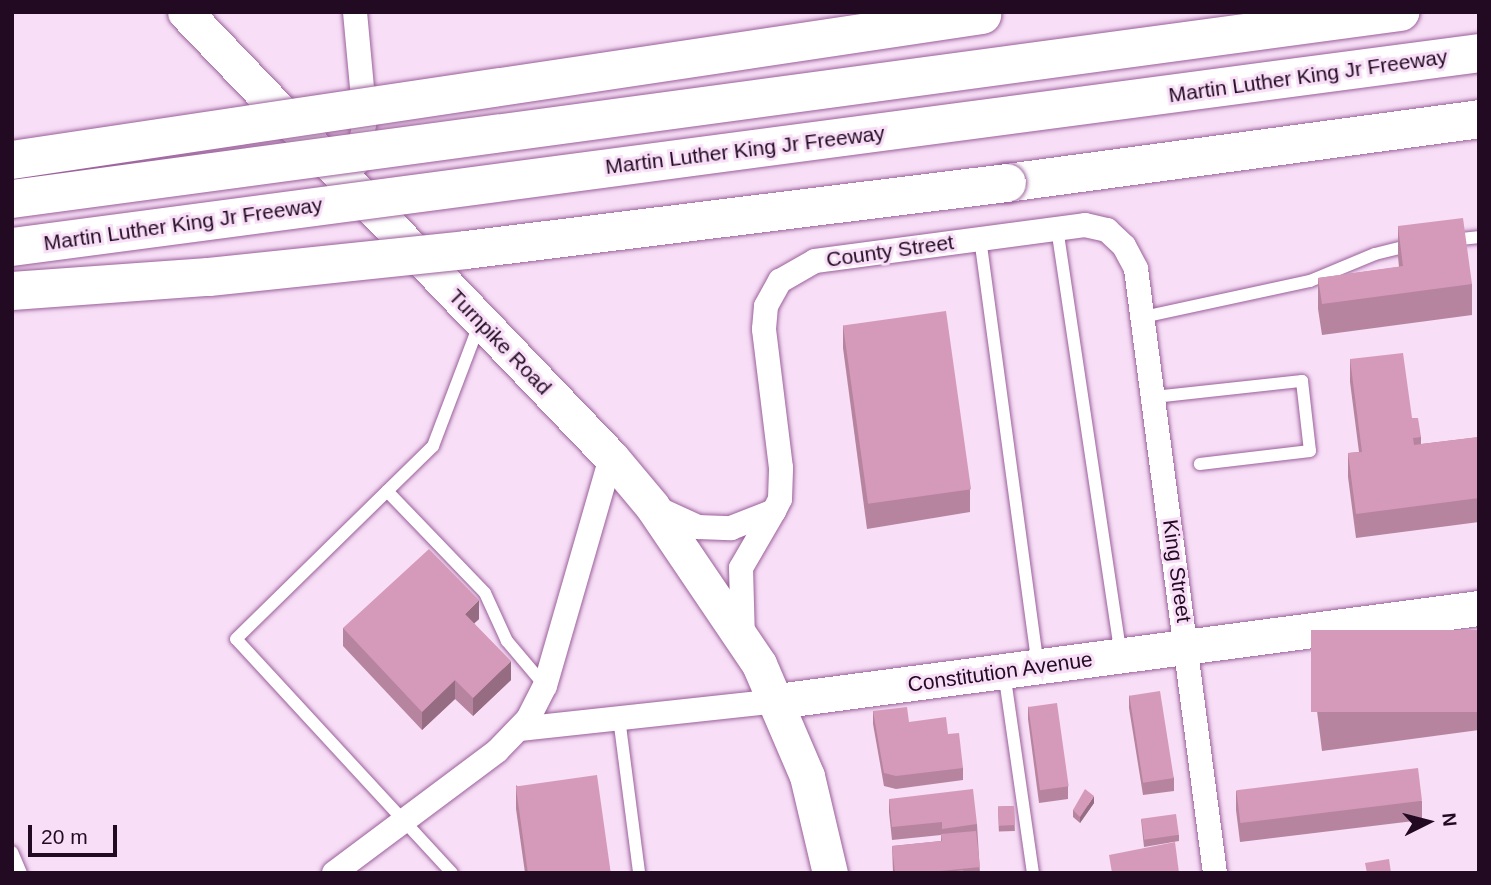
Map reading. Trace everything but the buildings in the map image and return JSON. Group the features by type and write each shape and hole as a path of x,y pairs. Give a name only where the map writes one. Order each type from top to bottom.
{"highway":[{"path":"12,199 1400,12"},
{"path":"12,160 991,14"},
{"name":"Martin Luther King Jr Freeway","path":"12,247 1479,53"},
{"path":"12,291 209,277 466,250 1007,183 1479,119"}],"street":[{"name":"Turnpike Road","path":"185,12 611,457 652,506 743,639 777,701"},
{"path":"349,183 365,120 355,12"},
{"name":"County Street","path":"743,639 741,568 780,499 781,468 764,329 766,306 780,281 815,261 1085,225 1107,230 1124,246 1136,269"},
{"name":"King Street","path":"1136,269 1187,647 1214,873"},
{"path":"334,873 520,729 545,686 611,457"},
{"path":"652,506 698,527 731,528 774,512"},
{"name":"Constitution Avenue","path":"520,729 777,701 1479,608"},
{"path":"777,701 807,776 830,873"}],"lane":[{"path":"1058,228 1121,656"},
{"path":"1143,317 1310,281 1375,254 1479,237"},
{"path":"981,238 1038,667"},
{"path":"453,873 236,639 433,446 480,322"},
{"path":"1154,397 1302,381 1310,451 1200,464"},
{"path":"387,491 485,593 507,641 545,686"},
{"path":"1004,671 1033,873"},
{"path":"619,718 639,873"},
{"path":"12,852 21,873"}]}
